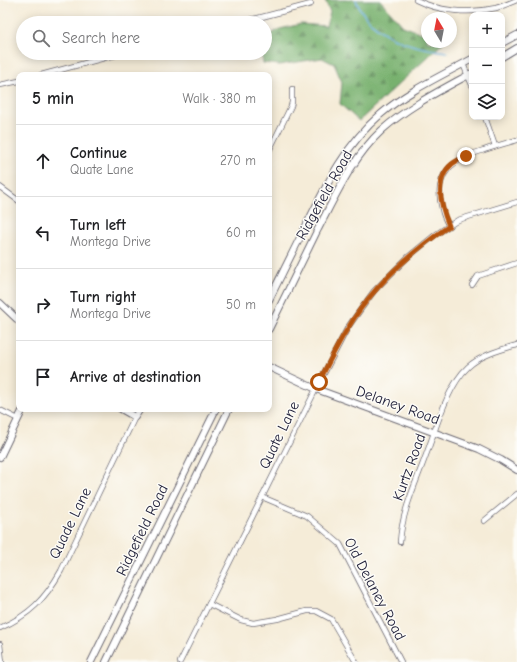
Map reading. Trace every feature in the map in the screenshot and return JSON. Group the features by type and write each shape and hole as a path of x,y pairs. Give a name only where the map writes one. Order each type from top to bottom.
{"main road":[{"path":"505,41 517,34"},
{"path":"505,55 517,48"},
{"name":"Ridgefield Road","path":"272,294 328,182 353,142 367,127 392,106 418,88 469,61"},
{"name":"Ridgefield Road","path":"272,323 342,181 360,154 382,130 403,113 469,75"},
{"path":"0,303 16,318"},
{"name":"Delaney Road","path":"272,368 316,389 490,454 517,470"},
{"path":"0,457 22,412"},
{"path":"126,412 135,417"},
{"name":"Quade Lane","path":"135,417 138,412"},
{"name":"Ridgefield Road","path":"91,662 215,412"},
{"name":"Ridgefield Road","path":"106,662 228,412"}],"street":[{"path":"416,0 437,8 458,11 477,11 496,8 517,0"},
{"path":"265,16 310,4"},
{"path":"52,72 97,60"},
{"path":"463,64 469,73"},
{"path":"0,86 16,81"},
{"path":"272,144 291,106 292,89"},
{"path":"485,120 495,146"},
{"path":"449,226 442,210 440,198 444,174 452,164 466,156 517,140"},
{"path":"0,187 16,199"},
{"name":"Quate Lane","path":"180,662 348,327 374,291 408,258 458,220 517,202"},
{"path":"472,284 478,276 517,263"},
{"name":"Kurtz Road","path":"400,542 405,511 448,399 462,373 474,362 495,352 517,345"},
{"path":"0,410 18,419"},
{"name":"Quade Lane","path":"0,628 23,616 34,608 52,587 135,417"},
{"path":"484,521 517,494"},
{"name":"Old Delaney Road","path":"262,497 307,516 340,544 401,662"},
{"path":"209,604 241,620 253,623 277,619 307,611 316,611 332,619 356,662"},
{"path":"0,644 2,662"}],"green space":[{"path":"325,0 380,0 403,26 421,33 421,48 438,48 359,121 340,104 342,82 334,64 322,58 279,65 263,63 262,60 272,60 272,34 280,29 301,24 326,26 330,12"}],"waterway":[{"path":"356,0 365,16 382,32 402,42 447,52"}],"route":[{"path":"319,382 348,327 374,291 408,258 435,235 449,226 442,210 440,198 441,186 444,174 452,164 466,156"}]}
